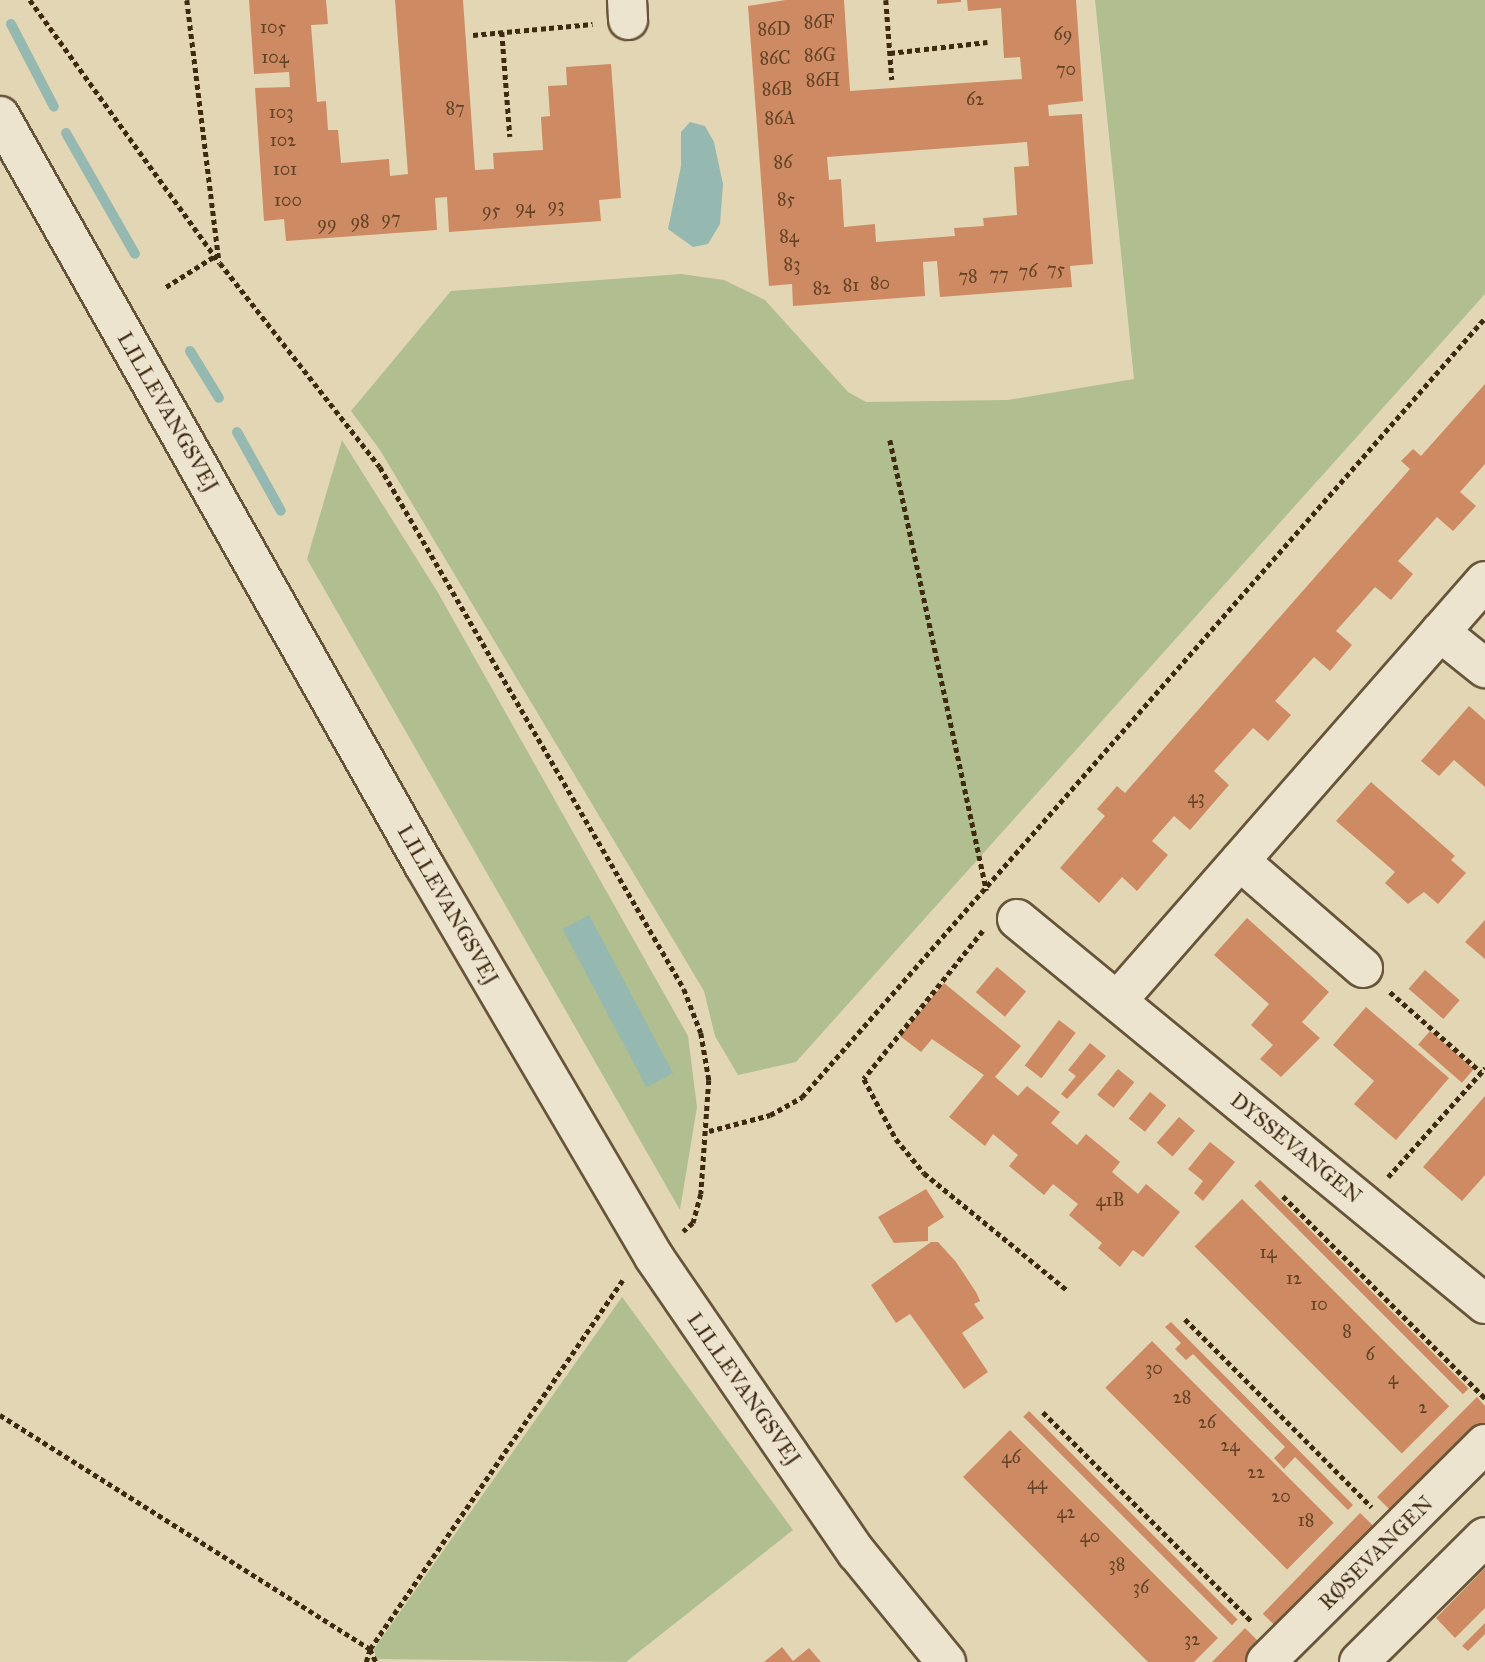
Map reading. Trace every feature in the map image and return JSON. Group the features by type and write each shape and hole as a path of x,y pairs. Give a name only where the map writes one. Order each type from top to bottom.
{"street":[{"name":"LILLEVANGSVEJ","path":"0,116 424,865 654,1257 857,1553 946,1662"},
{"path":"1117,1001 1485,581"},
{"path":"1440,632 1485,668"},
{"path":"1240,861 1363,968"},
{"name":"DYSSEVANGEN","path":"1001,923 1117,1001 1365,1204 1482,1295"},
{"name":"RØSEVANGEN","path":"1273,1655 1485,1444"},
{"path":"1359,1662 1485,1537"}],"path":[{"path":"30,0 220,263 380,467 684,989 701,1033 709,1080 709,1131 693,1223"},
{"path":"187,0 220,263"},
{"path":"886,0 892,80"},
{"path":"473,35 627,10"},
{"path":"502,32 510,137"},
{"path":"890,53 987,42"},
{"path":"166,287 215,256"},
{"path":"709,1131 770,1115 802,1097 1485,318"},
{"path":"890,440 986,890"},
{"path":"1001,923 864,1079 896,1139 925,1173 1067,1290"},
{"path":"1363,968 1483,1070 1365,1204"},
{"path":"1283,1196 1485,1398"},
{"path":"366,1662 370,1649 623,1280"},
{"path":"1185,1319 1397,1532"},
{"path":"1043,1412 1273,1655"},
{"path":"0,1415 370,1649 376,1662"}],"green space":[{"path":"1095,0 1485,0 1485,294 796,1062 738,1075 715,1036 704,991 380,450 351,411 451,291 681,274 724,280 765,300 848,392 866,402 1008,400 1134,379"},
{"path":"342,440 437,591 688,1036 697,1107 680,1210 307,559"},
{"path":"622,1297 793,1530 626,1662 376,1659 374,1649"}],"water":[{"path":"690,122 705,126 714,142 723,184 720,224 708,244 693,247 668,229 681,166 681,132"},
{"path":"589,915 673,1073 647,1087 563,929"}],"building":[{"path":"249,0 326,0 328,24 311,25 317,102 326,101 328,130 338,130 341,163 389,159 390,176 408,174 395,0 463,0 475,170 494,169 493,153 543,150 541,117 550,116 548,86 567,85 566,67 611,64 621,198 599,200 601,221 449,232 447,197 435,198 437,230 286,241 284,219 264,221 255,88 290,87 289,72 254,74"},
{"path":"786,0 844,0 850,91 1022,79 1020,57 1004,58 1001,8 968,11 967,0 1076,0 1083,101 1048,105 1049,116 1082,114 1093,264 1070,266 1072,287 940,297 937,261 923,262 925,296 793,306 792,284 769,286 748,6","holes":["1027,142 1029,166 1014,167 1017,215 983,218 984,226 954,228 955,236 876,242 875,224 844,227 841,179 829,180 827,157"]},
{"path":"937,0 961,0 961,2 937,4"},
{"path":"1485,384 1485,464 1460,492 1476,506 1453,531 1437,517 1398,561 1413,574 1391,600 1375,587 1336,631 1352,645 1330,671 1314,657 1275,701 1291,715 1268,741 1253,728 1214,771 1229,785 1190,830 1174,816 1152,841 1168,855 1137,891 1122,877 1099,903 1060,868 1105,816 1097,809 1117,786 1125,793 1410,469 1401,461 1413,449 1421,456"},
{"path":"1469,706 1485,720 1485,787 1454,760 1439,776 1421,761"},
{"path":"1371,782 1455,856 1451,860 1466,873 1438,904 1424,892 1408,904 1385,883 1395,872 1336,821"},
{"path":"1247,918 1329,992 1302,1022 1320,1038 1281,1077 1260,1059 1273,1045 1251,1025 1269,1004 1214,955"},
{"path":"1485,920 1485,959 1465,942"},
{"path":"997,967 1026,991 1005,1017 976,992"},
{"path":"1425,970 1460,1000 1443,1019 1409,989"},
{"path":"944,983 1021,1046 995,1077 1018,1096 1027,1086 1060,1112 1051,1123 1077,1145 1086,1134 1120,1162 1112,1172 1138,1194 1146,1184 1180,1212 1143,1257 1133,1250 1120,1267 1098,1248 1102,1243 1069,1215 1078,1204 1053,1184 1044,1195 1009,1166 1018,1155 993,1134 985,1146 949,1117 984,1075 932,1039 921,1052 900,1036"},
{"path":"1366,1007 1449,1078 1396,1140 1354,1104 1374,1081 1333,1045"},
{"path":"1059,1020 1076,1033 1041,1078 1025,1066"},
{"path":"1430,1031 1474,1069 1462,1083 1418,1045"},
{"path":"1090,1043 1106,1056 1067,1099 1061,1094 1076,1076 1068,1070"},
{"path":"1118,1069 1134,1082 1114,1108 1097,1095"},
{"path":"1150,1092 1166,1105 1145,1132 1129,1118"},
{"path":"1485,1096 1485,1175 1462,1201 1423,1167"},
{"path":"1179,1117 1195,1131 1173,1156 1157,1143"},
{"path":"1210,1142 1235,1162 1203,1201 1194,1193 1203,1181 1188,1169"},
{"path":"1260,1180 1469,1389 1463,1394 1254,1186"},
{"path":"926,1189 944,1217 928,1227 928,1241 894,1243 878,1217"},
{"path":"1242,1199 1449,1406 1402,1454 1195,1246"},
{"path":"931,1242 938,1242 956,1262 976,1292 980,1301 974,1304 984,1318 962,1333 988,1372 964,1389 910,1314 896,1323 871,1285"},
{"path":"1171,1322 1353,1505 1348,1510 1295,1457 1284,1469 1274,1458 1285,1447 1193,1354 1186,1360 1175,1349 1181,1343 1165,1327"},
{"path":"1152,1341 1334,1523 1287,1569 1105,1388"},
{"path":"1477,1397 1485,1406 1485,1429 1397,1517 1377,1497"},
{"path":"1029,1411 1238,1620 1232,1625 1023,1417"},
{"path":"1010,1430 1218,1638 1194,1662 1148,1662 963,1477"},
{"path":"1360,1513 1381,1533 1284,1634 1263,1614"},
{"path":"1485,1568 1485,1608 1455,1638 1436,1618"},
{"path":"1485,1623 1485,1634 1468,1651 1462,1646"},
{"path":"1245,1628 1265,1648 1250,1662 1212,1662"},
{"path":"782,1647 793,1661 809,1648 821,1662 764,1662"}],"waterway":[{"path":"11,24 54,107"},
{"path":"66,133 135,254"},
{"path":"190,351 219,398"},
{"path":"237,432 281,511"}]}
